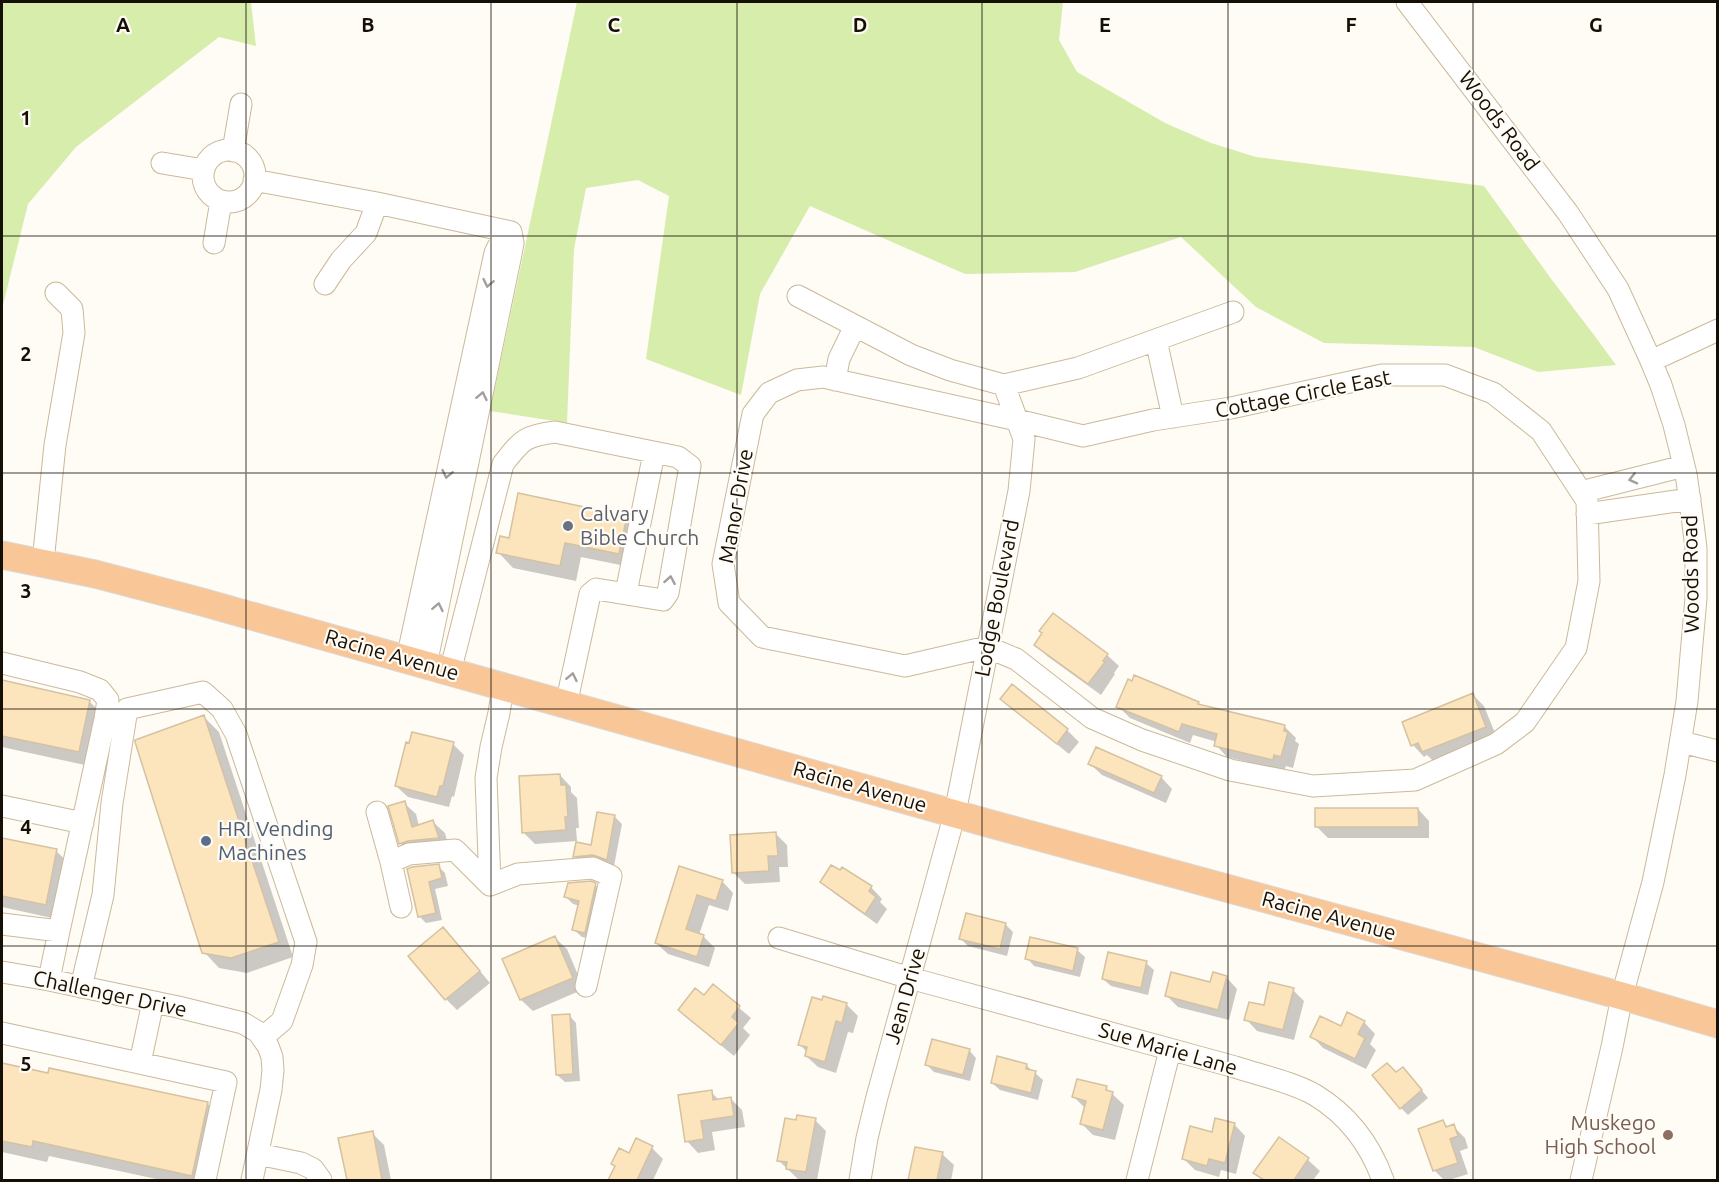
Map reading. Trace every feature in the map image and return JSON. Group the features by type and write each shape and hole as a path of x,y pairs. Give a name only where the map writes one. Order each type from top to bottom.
{"main road":[{"name":"Racine Avenue","path":"2,555 95,574 212,605 1718,1024"}],"street":[{"name":"Woods Road","path":"1407,2 1568,213 1618,289 1652,361 1674,425 1689,499 1696,548 1696,598 1681,742 1653,882 1622,996 1581,1180"},
{"path":"233,151 242,104"},
{"path":"221,151 233,151 246,156 251,163 254,171 252,188 240,199 232,202 221,201 210,194 205,187 204,171 207,162 213,156 221,151"},
{"path":"162,163 204,171"},
{"path":"254,180 377,203 511,232 513,243 511,254 428,665"},
{"path":"214,243 221,201"},
{"path":"325,284 341,260 366,233 377,203"},
{"path":"43,562 55,445 74,333 72,309 56,293"},
{"path":"798,296 911,355 950,370 1004,385 1078,368 1233,312"},
{"path":"836,380 839,359 855,326"},
{"path":"1652,361 1718,330"},
{"path":"1156,340 1173,417"},
{"name":"Cottage Circle East","path":"1017,420 1083,436 1173,417 1231,408 1382,375 1445,375 1493,393 1541,431 1585,502"},
{"name":"Manor Drive","path":"987,647 905,666 762,637 729,603 723,564 753,414 769,393 797,380 823,377 1017,420"},
{"name":"Lodge Boulevard","path":"955,813 1019,490 1024,439 1004,385"},
{"path":"428,665 503,464 520,443 535,435 555,432 678,458 690,466 668,593 663,600 596,589 590,594 566,705"},
{"path":"626,593 654,453"},
{"path":"1585,502 1684,466"},
{"path":"1585,502 1689,499"},
{"path":"987,647 1016,659 1092,718 1142,740 1230,770 1313,786 1415,780 1496,744 1525,722 1576,648 1589,581 1585,502"},
{"path":"2,663 80,682 100,690 108,700 49,980"},
{"path":"490,885 486,778 503,687"},
{"path":"81,987 104,895 112,803 127,709 203,692 222,709 236,734 306,942 302,965 282,1021 262,1038 272,1057 273,1070 252,1180"},
{"path":"1681,742 1718,751"},
{"path":"2,806 82,823"},
{"path":"377,812 401,907"},
{"name":"Jean Drive","path":"860,1180 877,1097 955,813"},
{"path":"391,862 409,854 455,849 490,885"},
{"path":"490,885 518,874 582,868 593,868 610,876 586,986"},
{"path":"2,924 59,931"},
{"name":"Sue Marie Lane","path":"779,938 910,978 1280,1081 1313,1094 1344,1115 1362,1138 1377,1163 1383,1180"},
{"name":"Challenger Drive","path":"2,972 153,1002 243,1023 258,1032 262,1038"},
{"path":"140,1063 153,1002"},
{"path":"2,1033 226,1082 205,1180"},
{"path":"1137,1180 1170,1050"},
{"path":"258,1154 302,1163 313,1169 321,1180"}],"green space":[{"path":"2,2 251,2 256,46 219,37 76,147 28,204 2,309"},
{"path":"577,2 1063,2 1059,40 1077,72 1165,123 1211,143 1256,157 1484,186 1616,365 1538,372 1474,347 1324,343 1256,307 1181,237 1075,272 965,274 810,206 760,294 741,395 646,359 669,196 638,180 586,188 574,249 567,423 490,411"}],"building":[{"name":"Calvary Bible Church","path":"518,493 627,516 619,554 565,543 560,566 496,553 500,536 509,538"},
{"path":"1053,613 1108,654 1103,661 1105,662 1088,684 1034,645 1042,633 1039,631"},
{"path":"1134,675 1199,702 1198,704 1285,725 1284,731 1288,732 1281,757 1274,755 1273,760 1214,746 1217,734 1182,724 1179,732 1116,707 1128,679 1132,681"},
{"path":"2,680 90,700 79,752 2,736"},
{"path":"1012,684 1068,729 1057,744 1000,699"},
{"path":"1473,693 1486,727 1422,752 1418,743 1411,746 1402,722"},
{"name":"HRI Vending Machines","path":"204,715 279,942 231,958 202,953 135,742 135,740"},
{"path":"412,732 454,742 443,786 440,786 437,797 395,786 406,742 409,743"},
{"path":"1096,747 1162,776 1154,793 1088,764"},
{"path":"560,774 561,785 566,785 568,817 565,817 566,830 522,833 519,776"},
{"path":"405,801 412,827 433,820 439,838 399,844 388,806"},
{"path":"1315,808 1418,808 1419,827 1315,827"},
{"path":"597,812 615,815 607,860 593,855 573,857 576,842 591,845"},
{"path":"776,832 778,856 768,856 769,871 732,873 730,835"},
{"path":"2,838 57,849 46,905 2,896"},
{"path":"439,864 442,878 429,882 436,913 418,917 407,869"},
{"path":"831,865 840,870 842,867 872,886 869,891 876,897 865,914 820,882"},
{"path":"679,866 723,880 716,901 697,895 686,929 704,935 697,957 655,943"},
{"path":"591,881 596,883 585,933 572,930 579,901 564,897 568,883"},
{"path":"966,913 1006,923 1000,949 959,939"},
{"path":"443,927 480,971 445,1000 408,956"},
{"path":"555,936 573,978 520,1000 502,959"},
{"path":"1030,937 1078,948 1073,971 1025,959"},
{"path":"1108,952 1147,961 1141,988 1102,979"},
{"path":"1171,972 1210,982 1213,972 1227,976 1218,1010 1165,996"},
{"path":"1269,982 1294,988 1283,1030 1244,1020 1249,1002 1264,1005"},
{"path":"713,984 740,1006 732,1017 739,1023 721,1045 678,1010 695,988 704,995"},
{"path":"823,996 847,1003 842,1023 836,1021 825,1062 805,1056 807,1047 798,1045 812,997 822,1000"},
{"path":"1347,1012 1365,1021 1358,1034 1365,1038 1355,1059 1310,1037 1320,1016 1341,1026"},
{"path":"570,1014 573,1074 556,1075 552,1015"},
{"path":"932,1039 970,1049 963,1075 925,1065"},
{"path":"997,1056 1027,1064 1026,1069 1036,1071 1031,1093 991,1083"},
{"path":"2,1063 48,1073 49,1068 208,1102 192,1176 33,1141 32,1147 2,1141"},
{"path":"1387,1063 1396,1072 1403,1067 1422,1090 1400,1109 1372,1075"},
{"path":"1077,1079 1107,1086 1106,1090 1113,1092 1103,1130 1080,1124 1086,1101 1072,1097"},
{"path":"712,1090 713,1100 731,1097 734,1116 701,1121 704,1139 685,1142 678,1095"},
{"path":"797,1115 816,1118 806,1172 786,1169 787,1162 777,1161 785,1118 796,1120"},
{"path":"1215,1118 1235,1123 1225,1163 1209,1159 1207,1166 1182,1159 1190,1126 1212,1132"},
{"path":"1443,1120 1446,1127 1454,1124 1458,1136 1450,1139 1458,1163 1433,1171 1418,1129"},
{"path":"373,1131 382,1180 347,1180 338,1138"},
{"path":"1279,1137 1309,1158 1294,1180 1264,1180 1253,1173"},
{"path":"636,1138 653,1146 637,1180 608,1180 615,1166 611,1164 619,1148 629,1153"},
{"path":"915,1147 943,1152 937,1180 908,1180"}],"place":[{"name":"Calvary Bible Church","path":"568,526"},
{"name":"HRI Vending Machines","path":"206,841"},
{"name":"Muskego High School","path":"1668,1135"}]}
